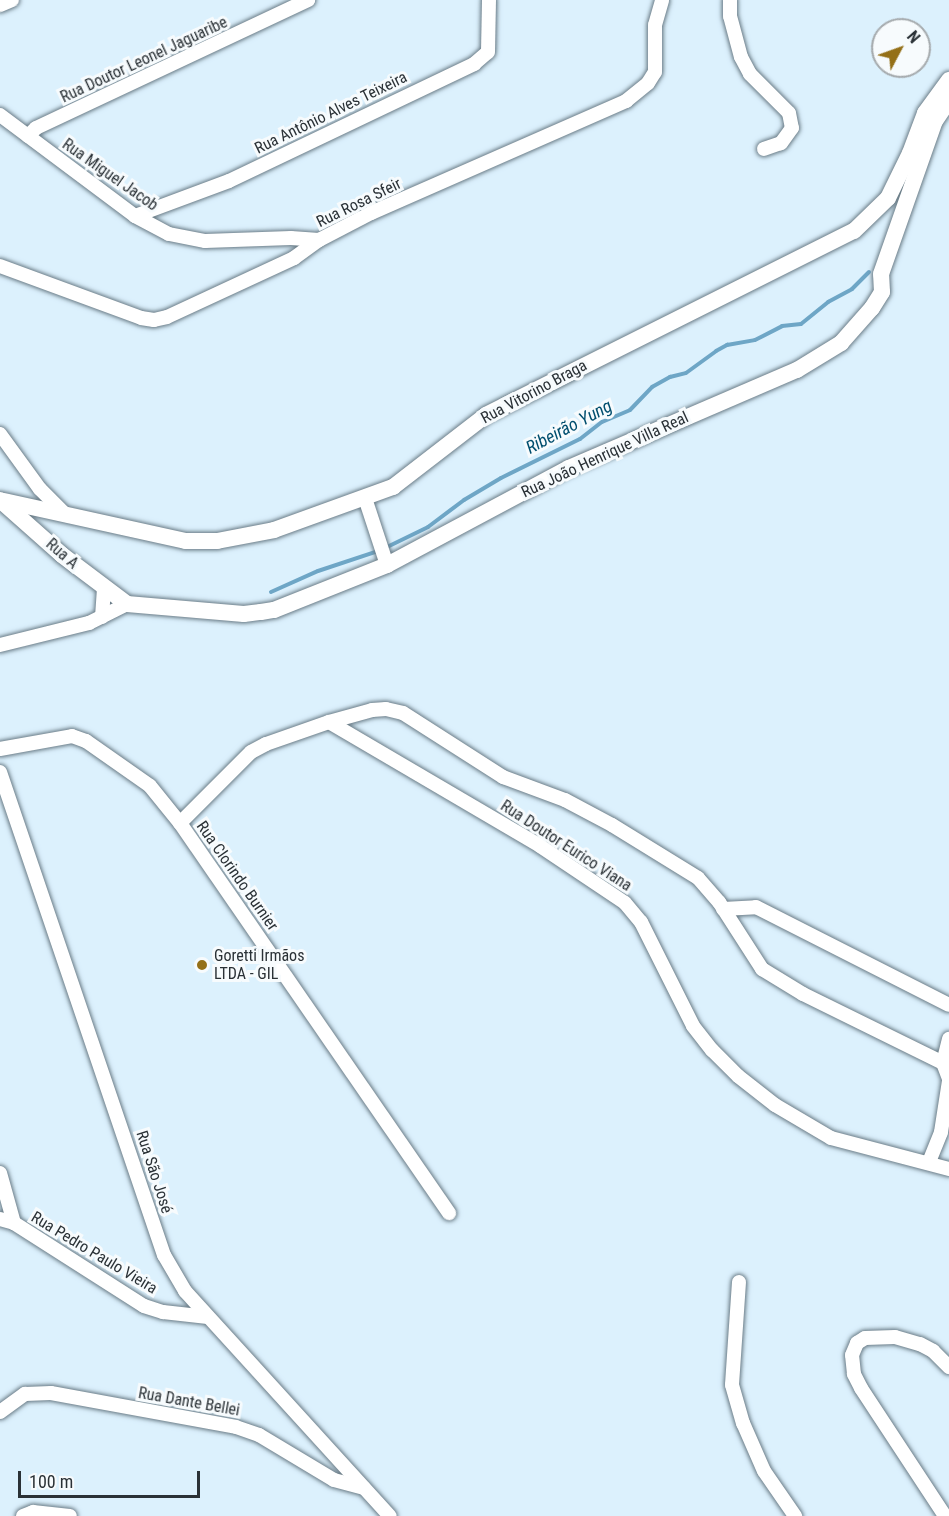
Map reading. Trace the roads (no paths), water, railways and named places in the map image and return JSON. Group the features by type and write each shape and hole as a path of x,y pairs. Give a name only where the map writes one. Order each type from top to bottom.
{"main road":[{"name":"Rua Vitorino Braga","path":"0,500 186,541 217,540 274,530 393,487 486,415 854,231 877,210 897,183 925,113 949,80"},
{"name":"Rua João Henrique Villa Real","path":"127,604 244,614 274,610 386,561 569,468 797,370 841,343 872,308 882,292 881,274 935,121 949,100"},
{"name":"Rua A","path":"0,500 104,589 127,604"}],"street":[{"path":"0,5 12,0"},
{"name":"Rua Doutor Leonel Jaguaribe","path":"28,136 36,128 308,0"},
{"name":"Rua Antônio Alves Teixeira","path":"135,216 229,181 474,64 488,52 489,0"},
{"name":"Rua Rosa Sfeir","path":"0,266 141,318 154,320 294,258 318,240 371,213 626,101 648,83 655,72 655,25 662,0"},
{"path":"730,0 730,16 741,57 750,74 789,113 792,128 781,142 764,149"},
{"name":"Rua Miguel Jacob","path":"0,115 135,216 169,234 195,240 291,238 318,240"},
{"path":"0,434 40,489 66,514"},
{"path":"21,505 32,500 40,489"},
{"path":"37,532 48,511 40,489"},
{"path":"365,498 386,561"},
{"path":"102,617 104,589"},
{"path":"0,645 88,623 127,604"},
{"path":"180,823 251,752 329,722 372,710 386,709 403,713 503,777 565,800 647,846 698,878 723,909 762,969 803,994 943,1063"},
{"name":"Rua Doutor Eurico Viana","path":"329,722 531,840 625,903 641,922 680,1002 699,1034 738,1076 775,1105 831,1138 857,1147 949,1168"},
{"name":"Rua Clorindo Burnier","path":"0,750 72,736 86,741 150,786 180,823 449,1213"},
{"name":"Rua São José","path":"0,772 164,1255 185,1291 390,1516"},
{"path":"723,909 756,907 949,1005"},
{"path":"929,1162 945,1135 949,1080 943,1063 949,1039"},
{"path":"0,1173 14,1223"},
{"name":"Rua Pedro Paulo Vieira","path":"0,1220 14,1223 144,1306 163,1312 208,1317"},
{"path":"739,1282 732,1385 743,1423 764,1471 795,1516"},
{"path":"945,1516 861,1388 854,1374 852,1355 857,1344 865,1338 895,1337 920,1344 933,1351 949,1367"},
{"name":"Rua Dante Bellei","path":"0,1412 25,1394 51,1393 236,1427 259,1434 334,1480 364,1488"},
{"path":"23,1516 33,1512 70,1516"}],"waterway":[{"name":"Ribeirão Yung","path":"385,548 428,527 464,500 501,478 580,439 602,422 630,410 652,387 670,377 686,373 727,345 755,340 782,326 801,324 828,302 852,289 869,272"},
{"name":"Ribeirão Yung","path":"271,592 318,571 378,551"}],"place":[{"name":"Goretti Irmãos LTDA - GIL","path":"202,965"}]}
